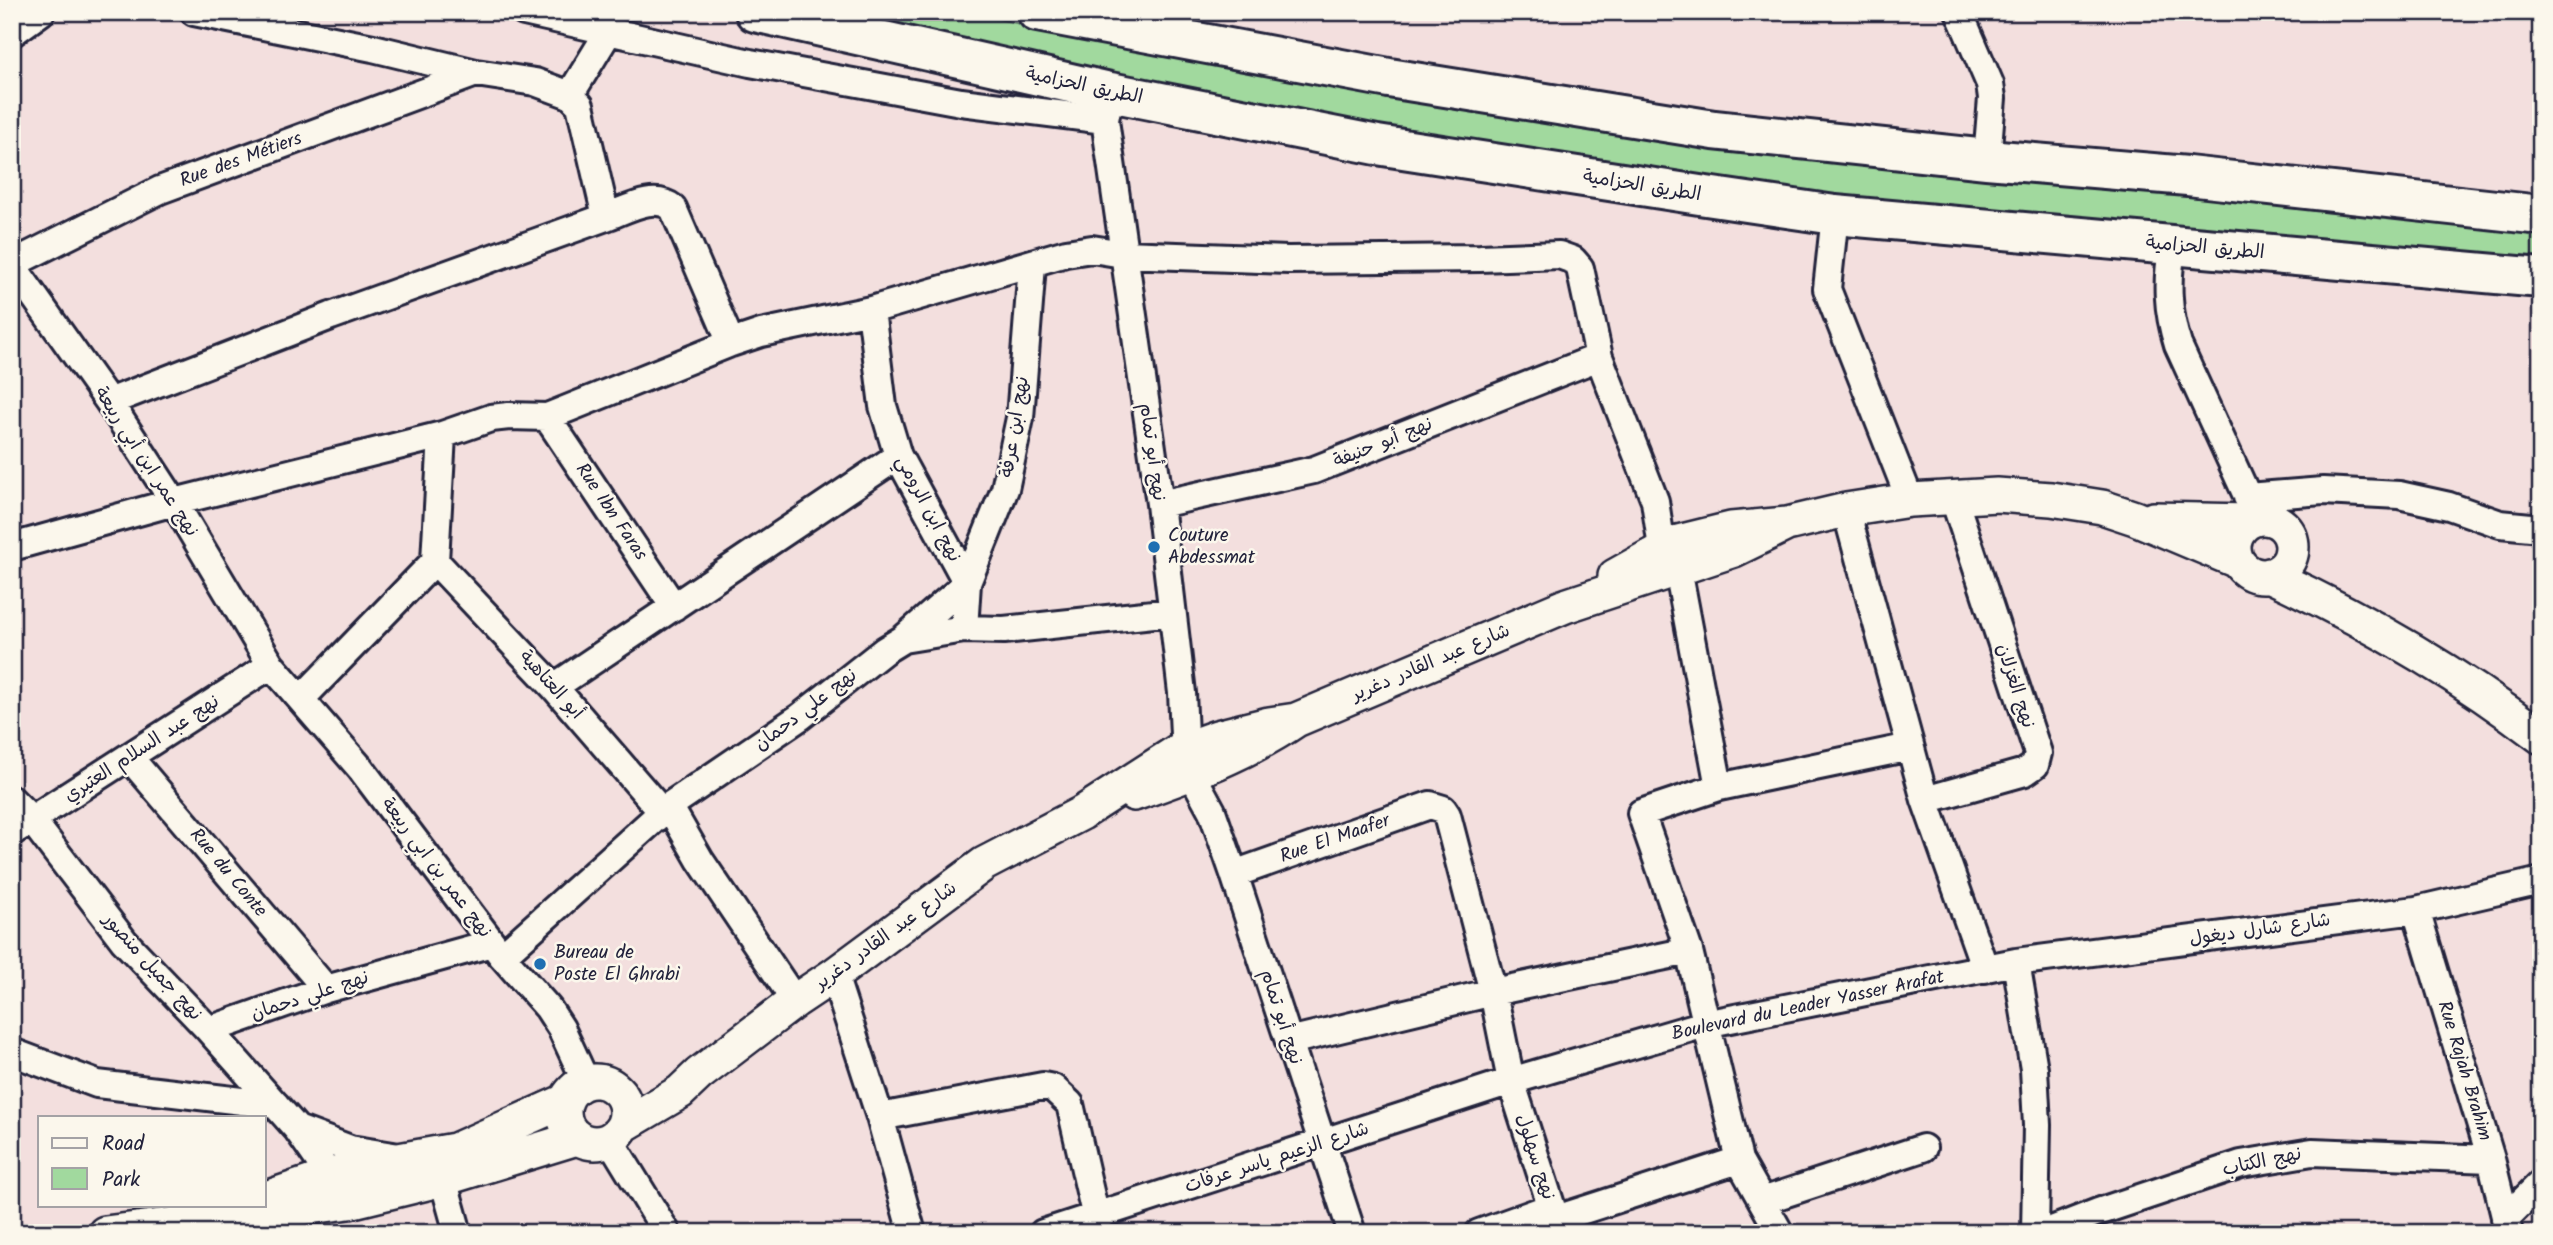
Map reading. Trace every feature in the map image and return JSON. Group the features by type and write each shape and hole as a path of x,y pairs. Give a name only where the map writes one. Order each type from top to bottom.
{"highway":[{"name":"الطريق الحزامية","path":"755,12 1107,106 1835,215 2541,278"},
{"path":"1037,12 1389,78 1714,130 1987,159 2188,176 2541,215"}],"main road":[{"name":"شارع عبد القادر دغرير","path":"266,1199 443,1179 604,1135 680,1092 699,1074 795,1001 984,864 1082,813 1269,724 1296,720 1565,606 1731,529 1787,524 1846,510 1910,500 1997,495 2051,499 2102,507 2237,561 2250,573 2279,568 2292,541 2283,525 2251,512 2135,518"},
{"path":"2237,561 2234,553 2236,534 2251,512"},
{"path":"2279,568 2337,582 2430,634 2475,663 2541,712"},
{"path":"2279,568 2353,615 2412,648 2490,699 2541,737"},
{"name":"شارع عبد القادر دغرير","path":"266,1205 340,1189 353,1168 455,1150 585,1088 651,1084 699,1074"},
{"path":"585,1088 616,1088 624,1099 627,1112 604,1135 568,1128 564,1115 585,1088"},
{"name":"شارع عبد القادر دغرير","path":"205,1219 243,1206"},
{"name":"شارع عبد القادر دغرير","path":"105,1233 205,1219 264,1206"}],"street":[{"path":"194,12 373,48 476,73 535,82 570,95 580,105 606,217"},
{"path":"524,12 750,63 961,102 1107,106"},
{"path":"1959,12 1990,84 1992,98 1987,159"},
{"path":"12,33 38,14"},
{"path":"570,95 609,31"},
{"name":"Rue des Métiers","path":"12,264 160,190 476,73"},
{"name":"نهج أبو تمام","path":"1107,106 1123,254 1160,504 1182,692 1196,758 1352,1233"},
{"path":"109,402 331,316 654,200 665,201 673,208 731,343"},
{"path":"1835,215 1827,289 1910,500"},
{"path":"2173,246 2167,290 2172,327 2251,512 2323,491 2399,495 2449,506 2500,524 2541,527"},
{"path":"12,547 174,502 442,435 491,418 547,417 761,333 872,310 1066,253 1092,249 1123,254 1288,260 1559,255 1573,260 1580,268 1599,357 1679,555 1719,787"},
{"name":"نهج عمر ابن أبي ربيعة","path":"12,264 109,402 174,502 271,665"},
{"name":"نهج ابن عرفة","path":"967,583 1005,489 1020,418 1032,265"},
{"name":"نهج ابن الرومي","path":"872,310 883,406 898,456 967,583"},
{"name":"نهج أبو حنيفة","path":"1160,504 1314,470 1599,357"},
{"name":"Rue Ibn Faras","path":"547,417 674,607"},
{"path":"301,699 435,561 442,435"},
{"path":"554,687 898,456"},
{"name":"نهج الغزلان","path":"1924,800 2025,772 2035,765 2038,753 1952,496"},
{"path":"1846,510 1924,800 1985,969"},
{"name":"أبو العتاهية","path":"435,561 666,810 795,1001"},
{"path":"964,629 967,583"},
{"path":"903,639 967,583"},
{"name":"نهج علي دحمان","path":"209,1030 326,989 497,949 666,810 800,717 903,639 964,629 1004,630 1172,612"},
{"name":"نهج عمر بن ابي ربيعة","path":"271,665 362,769 497,949 548,1008 561,1028 585,1088"},
{"name":"نهج عبد السلام العتيري","path":"22,826 271,665"},
{"path":"1780,1233 1739,1160 1689,951 1641,813 1719,787 1910,747"},
{"name":"Rue du Conte","path":"130,758 326,989"},
{"name":"نهج جميل منصور","path":"12,800 22,826 298,1129 340,1189"},
{"name":"Rue El Maafer","path":"1234,874 1430,805 1437,806"},
{"name":"نهج سهلول","path":"1437,806 1447,815 1493,992 1511,1081 1556,1219"},
{"name":"شارع شارل ديغول","path":"1985,969 2015,962 2416,910 2538,882"},
{"name":"Rue Rajah Brahim","path":"2416,910 2491,1159 2507,1226"},
{"path":"1289,1041 1493,992 1689,951"},
{"path":"2015,962 2034,1069 2037,1125 2035,1233"},
{"name":"Boulevard du Leader Yasser Arafat","path":"1511,1081 1705,1024 1985,969"},
{"path":"834,975 880,1117 912,1233"},
{"path":"12,1052 97,1084 276,1105"},
{"name":"شارع الزعيم ياسر عرفات","path":"1043,1233 1097,1225 1321,1144 1511,1081"},
{"path":"880,1117 1044,1086 1053,1088 1070,1104 1097,1225"},
{"path":"298,1129 350,1149 406,1158"},
{"path":"604,1135 667,1233"},
{"path":"1762,1201 1923,1149"},
{"name":"نهج الكتاب","path":"2044,1233 2102,1222 2241,1164 2312,1152 2491,1159"},
{"path":"1479,1233 1556,1219 1739,1160"},
{"path":"443,1179 458,1233"},
{"path":"2507,1226 2541,1182"}],"green space":[{"path":"829,12 967,12 1119,46 2541,229 2541,271 1917,207 1598,165 1488,148 1267,107"}],"place":[{"name":"Couture Abdessmat","path":"1154,547"},
{"name":"Bureau de Poste El Ghrabi","path":"540,964"}]}
